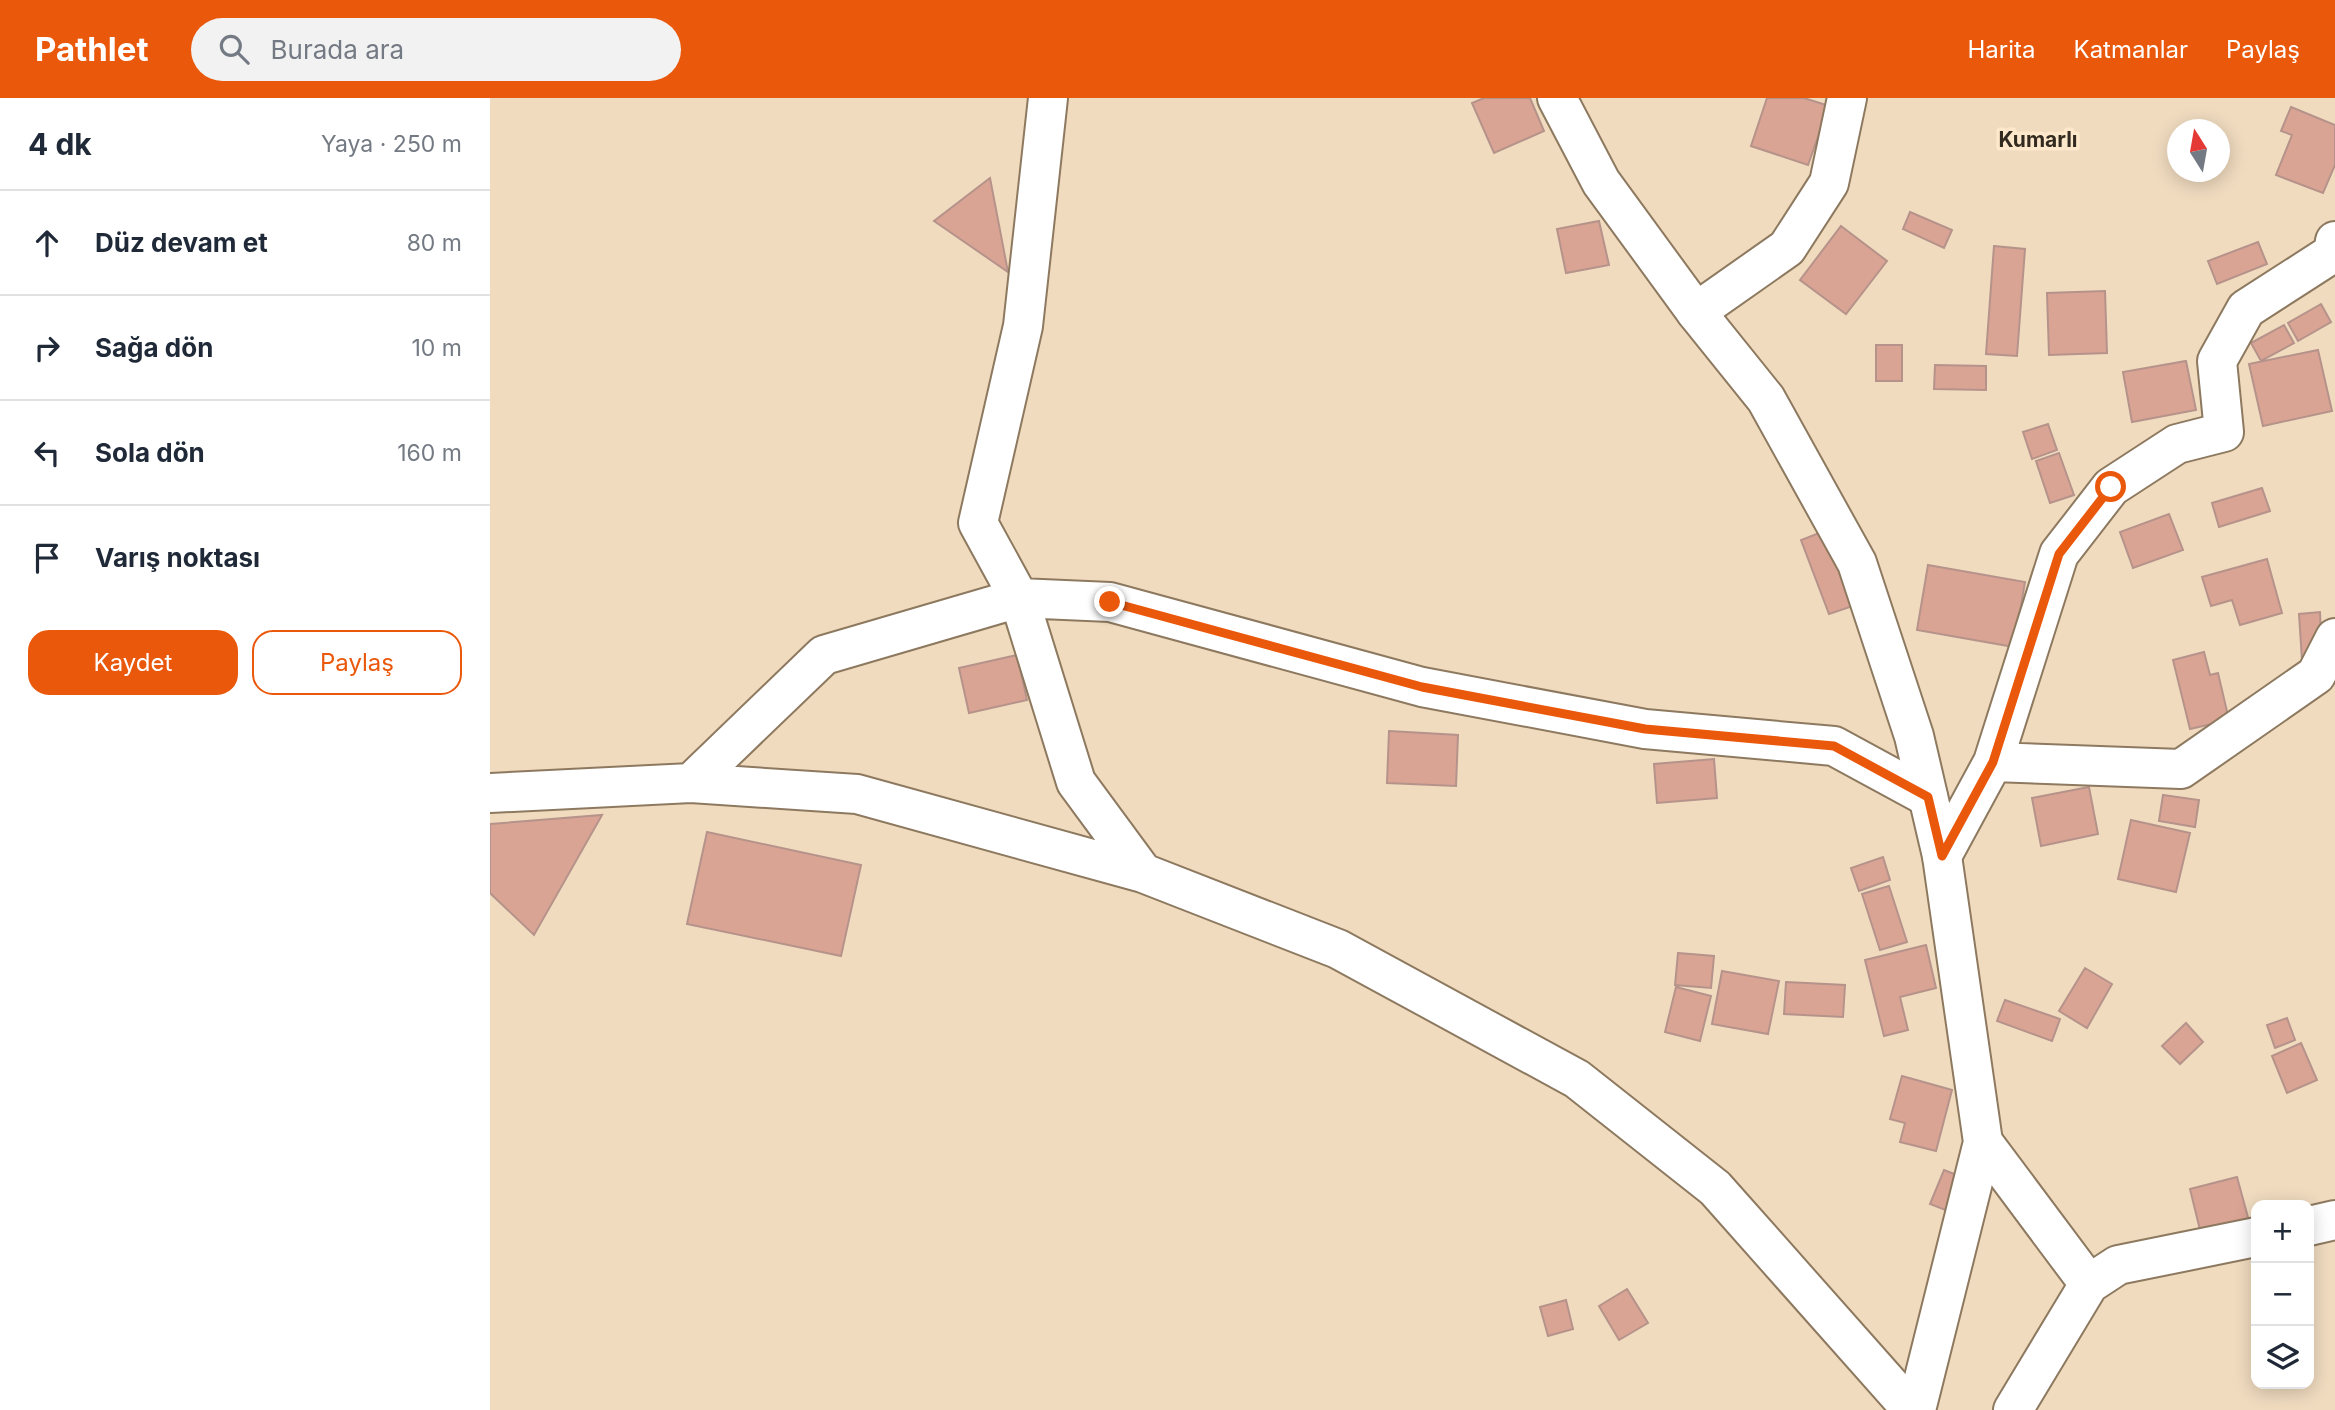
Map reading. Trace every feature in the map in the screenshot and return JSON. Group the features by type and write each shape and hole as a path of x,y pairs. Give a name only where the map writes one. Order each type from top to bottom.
{"street":[{"path":"1048,98 1023,326 978,523 1019,598 1076,782 1143,873"},
{"path":"1557,98 1601,182 1696,312 1766,399 1857,563 1914,736 1942,856 1983,1142 1914,1410"},
{"path":"1696,312 1787,247 1829,183 1847,98"},
{"path":"1942,856 1993,762 2059,554 2111,487 2177,444 2224,432 2217,361 2246,309 2333,253 2335,241"},
{"path":"691,783 824,655 1019,598 1110,602 1422,687 1645,729 1834,746 1928,797"},
{"path":"1993,762 2181,769 2316,675 2335,638"},
{"path":"490,793 691,783 857,794 1143,873 1338,948 1577,1079 1715,1188 1914,1410"},
{"path":"1983,1142 2090,1284"},
{"path":"2314,1225 2335,1220"},
{"path":"2013,1410 2090,1284 2118,1265 2251,1238"}],"building":[{"path":"1484,98 1530,98 1544,131 1494,153 1472,103"},
{"path":"1767,98 1804,98 1829,106 1808,165 1751,146"},
{"path":"2291,107 2335,125 2335,165 2323,193 2276,175 2292,135 2281,131"},
{"path":"990,178 1008,272 934,221"},
{"path":"1910,212 1952,230 1944,248 1903,229"},
{"path":"1599,221 1609,265 1566,273 1557,229"},
{"path":"1841,226 1887,261 1846,314 1800,280"},
{"path":"2258,242 2267,264 2217,284 2208,261"},
{"path":"1994,246 2025,249 2017,356 1986,354"},
{"path":"2105,291 2107,353 2049,355 2047,293"},
{"path":"2321,304 2331,322 2298,341 2288,323"},
{"path":"2284,325 2294,343 2261,361 2251,343"},
{"path":"1876,345 1902,345 1902,381 1876,381"},
{"path":"2318,350 2332,411 2263,426 2249,364"},
{"path":"2186,361 2196,410 2132,422 2123,372"},
{"path":"1935,365 1986,366 1986,390 1934,389"},
{"path":"2048,424 2057,450 2032,459 2023,432"},
{"path":"2059,453 2074,495 2050,503 2036,461"},
{"path":"2262,488 2270,511 2219,527 2212,503"},
{"path":"2169,514 2183,550 2133,568 2120,532"},
{"path":"1827,530 1856,605 1829,614 1801,540"},
{"path":"2267,559 2282,613 2240,625 2232,600 2211,606 2202,577"},
{"path":"1928,565 2025,582 2014,647 1917,630"},
{"path":"2320,612 2322,658 2302,660 2299,614"},
{"path":"2204,652 2210,675 2218,673 2229,720 2190,729 2173,660"},
{"path":"1017,655 1027,700 969,713 959,668"},
{"path":"1389,731 1458,735 1456,786 1387,783"},
{"path":"1714,759 1717,798 1657,803 1654,764"},
{"path":"2089,787 2098,834 2041,846 2032,798"},
{"path":"2163,795 2199,800 2195,827 2159,821"},
{"path":"602,815 534,935 490,893 490,824"},
{"path":"2131,820 2190,833 2176,892 2118,879"},
{"path":"707,832 861,865 841,956 687,924"},
{"path":"1883,857 1890,880 1859,891 1851,868"},
{"path":"1889,886 1907,942 1880,950 1862,894"},
{"path":"1926,945 1936,988 1900,997 1908,1030 1884,1036 1865,960"},
{"path":"1678,953 1714,956 1711,988 1675,985"},
{"path":"2085,968 2112,984 2087,1028 2059,1011"},
{"path":"1722,971 1779,981 1768,1034 1712,1024"},
{"path":"1786,982 1845,985 1843,1017 1784,1014"},
{"path":"1676,987 1711,996 1700,1041 1665,1032"},
{"path":"2005,1000 2060,1019 2052,1041 1997,1021"},
{"path":"2287,1018 2295,1040 2275,1048 2267,1025"},
{"path":"2186,1023 2203,1042 2180,1064 2162,1046"},
{"path":"2301,1043 2317,1080 2287,1093 2272,1056"},
{"path":"1902,1076 1952,1090 1936,1151 1900,1142 1905,1123 1890,1119"},
{"path":"1944,1170 1967,1179 1953,1213 1930,1204"},
{"path":"2237,1177 2249,1221 2201,1234 2190,1189"},
{"path":"1627,1289 1648,1323 1619,1340 1599,1306"},
{"path":"1566,1300 1573,1329 1548,1336 1540,1307"}],"district":[{"name":"Kumarlı","path":"2038,139"}],"route":[{"path":"1110,602 1422,687 1645,729 1834,746 1928,797 1942,856 1993,762 2059,554 2111,487"}]}
